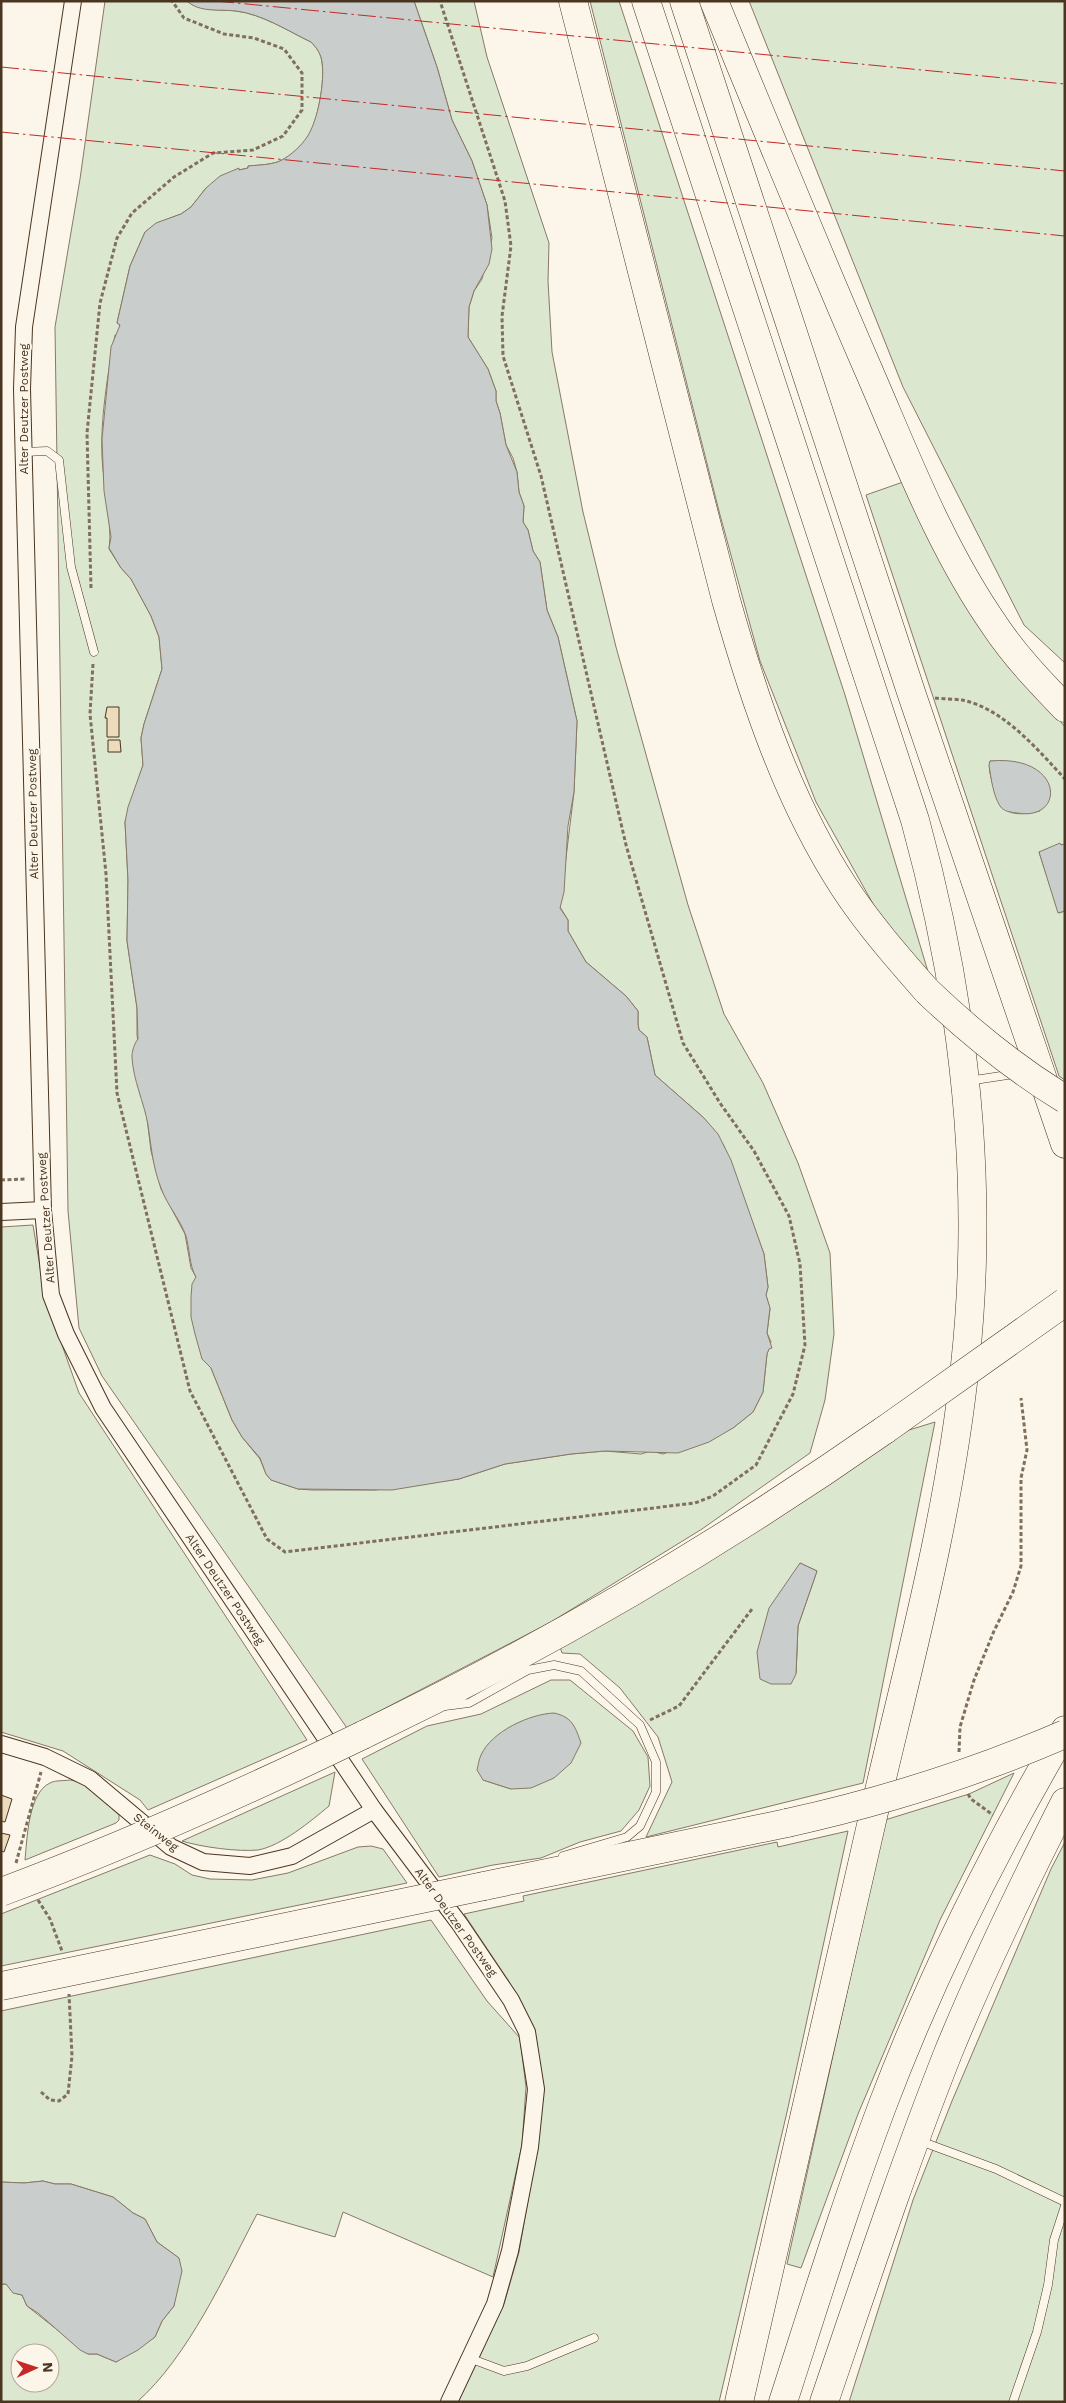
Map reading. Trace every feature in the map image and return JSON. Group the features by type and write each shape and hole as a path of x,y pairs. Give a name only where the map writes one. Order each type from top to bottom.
{"highway":[{"path":"572,1 726,600 758,701 790,785 831,865 861,911 927,991 990,1047 1065,1099"},
{"path":"646,1 915,820 936,896 951,974 967,1081 972,1153 974,1224 971,1296 965,1367 955,1438 936,1538 739,2402"},
{"path":"684,1 912,695 1065,1144"},
{"path":"714,1 824,267 940,530 965,580 995,627 1030,671 1065,708"},
{"path":"8,1882 150,1833 270,1780 419,1708 608,1607 700,1553 800,1489 1065,1302"},
{"path":"1,1986 787,1823 900,1796 1016,1755 1065,1732"},
{"path":"782,2402 884,2104 959,1931 1012,1825 1065,1732"},
{"path":"824,2402 916,2139 984,1968 1065,1802"}],"street":[{"name":"Alter Deutzer Postweg","path":"73,1 24,327 22,389 43,1210 51,1296 66,1334 103,1408 374,1810 459,1923 511,2000 527,2032 536,2089 530,2147 508,2260 495,2304 449,2402"},
{"path":"1,1212 43,1210"},
{"name":"Steinweg","path":"1,1744 44,1757 90,1779 171,1847 203,1862 250,1866 292,1856 374,1810"}],"lane":[{"path":"24,452 47,451 59,460 71,567 94,652"},
{"path":"967,1081 1041,1070"},
{"path":"419,1708 469,1704 528,1670 554,1665 581,1671 640,1725 656,1762 656,1792 640,1826 627,1837 563,1857 558,1870"},
{"path":"1,1898 8,1882"},
{"path":"916,2139 996,2169 1065,2204 1054,2240 1048,2285 1037,2332 1013,2402"},
{"path":"469,2358 504,2371 527,2366 594,2338"}],"path":[{"path":"91,594 87,433 100,303 117,238 132,213 174,177 213,153 253,150 283,136 302,110 302,73 284,49 254,38 224,34 184,18 172,1"},
{"path":"94,652 90,714 106,874 117,1093 190,1391 267,1539 285,1552 695,1502 713,1496 756,1465 793,1394 805,1345 800,1264 789,1216 754,1151 720,1103 683,1042 626,845 541,476 503,356 502,316 510,246 505,201 440,1"},
{"path":"912,695 964,700 999,716 1029,739 1065,778"},
{"path":"1,1180 42,1178"},
{"path":"959,1756 960,1726 974,1680 994,1631 1013,1592 1021,1566 1021,1478 1028,1450 1020,1398"},
{"path":"640,1725 679,1706 752,1609"},
{"path":"8,1882 44,1757"},
{"path":"967,1791 971,1800 985,1811 1012,1825"},
{"path":"36,1899 50,1919 63,1960"},
{"path":"41,2092 50,2100 59,2101 68,2094 72,2056 71,2007 68,1988"}],"green space":[{"path":"105,1 187,1 198,7 246,13 275,24 311,42 321,56 323,70 322,90 312,130 296,150 278,162 248,166 248,168 239,170 206,188 191,207 181,214 157,223 145,232 130,266 117,323 120,325 118,335 115,335 102,428 103,468 110,528 109,549 121,568 131,579 151,616 159,637 162,669 144,724 141,738 143,765 125,822 128,880 127,941 137,1008 137,1035 151,1151 161,1189 185,1234 191,1268 196,1277 202,1359 211,1368 232,1420 242,1437 260,1459 266,1474 271,1480 298,1489 375,1490 459,1479 505,1464 571,1454 605,1451 641,1454 651,1451 663,1454 733,1428 753,1412 763,1392 767,1354 771,1342 767,1333 770,1309 766,1295 768,1287 764,1254 724,1146 704,1118 655,1075 647,1037 639,1030 638,1011 626,996 586,962 568,931 568,920 560,907 574,792 577,721 558,637 547,610 540,562 533,551 528,530 523,522 524,506 519,492 517,472 513,458 506,445 496,401 496,391 488,369 468,337 469,307 474,291 482,279 492,238 487,205 472,161 452,120 437,67 414,1 474,1 487,57 549,243 548,281 552,352 583,512 616,647 688,905 724,1014 763,1083 798,1163 830,1253 834,1334 825,1400 810,1453 702,1529 551,1622 347,1728 102,1376 79,1328 68,1211 55,327 80,179"},
{"path":"590,1 619,1 845,695 932,985 877,911 816,802 760,661 720,515"},
{"path":"749,1 1065,1 1065,663 1024,625 903,387"},
{"path":"903,482 1021,673 1065,727 1065,844 1039,852 1059,913 1065,911 1065,1080 1059,1076 866,495","holes":["990,761 1009,762 1040,811 1022,814 1014,813 1009,812 1000,803 991,776"]},
{"path":"33,1225 45,1297 79,1393 307,1740 148,1810 140,1800 63,1751 1,1732 1,1227"},
{"path":"935,1422 863,1783 646,1837 672,1782 658,1737 620,1688 580,1654 562,1653 560,1647 705,1559 909,1430","holes":["800,1563 817,1571 798,1626 796,1673"]},
{"path":"551,1680 570,1680 633,1731 648,1757 650,1786 639,1810 621,1831 580,1842 541,1858 493,1865 439,1877 362,1759 427,1726 481,1714","holes":["554,1713 511,1789 483,1780"]},
{"path":"335,1772 329,1806 314,1819 276,1844 258,1850 230,1850 182,1841"},
{"path":"1014,1773 940,1920 858,2114 801,2268 787,2264 885,1820 969,1794"},
{"path":"70,1780 90,1789 119,1815 119,1820 116,1823 25,1860 30,1818 37,1796 50,1783"},
{"path":"848,1831 787,2112 719,2402 458,2402 504,2304 519,2252 537,2147 544,2089 534,2030 508,1980 464,1914 524,1901 523,1896 777,1842 778,1847"},
{"path":"1065,1842 1065,2402 849,2402 913,2200 952,2101 1051,1869"},
{"path":"371,1846 383,1849 407,1883 1,1966 1,1914 150,1855 175,1864 192,1875 210,1879 252,1880 288,1873 358,1847"},
{"path":"431,1920 487,2001 520,2038 526,2087 522,2145 493,2277 343,2212 335,2237 257,2214 189,2339 155,2384 137,2402 1,2402 1,2284 6,2284 17,2294 22,2295 27,2306 88,2354 97,2354 116,2362 155,2337 162,2321 174,2306 179,2258 157,2242 145,2219 133,2213 113,2197 71,2184 55,2184 43,2181 24,2183 1,2182 1,2011"}],"shaded area":[{"path":"187,1 414,1 437,67 452,120 472,161 487,205 492,249 489,264 474,291 469,307 468,337 488,369 496,391 496,401 506,445 517,472 519,492 524,506 523,522 528,530 533,551 540,562 547,610 558,637 577,721 574,792 568,826 564,892 560,908 568,920 568,931 586,962 626,996 638,1011 639,1030 647,1037 655,1075 704,1118 718,1134 731,1160 764,1254 768,1287 766,1295 770,1308 767,1333 772,1348 769,1349 767,1354 763,1392 753,1412 733,1428 709,1442 678,1453 605,1451 571,1454 505,1464 459,1479 392,1490 298,1489 271,1480 266,1474 260,1458 242,1437 232,1420 211,1368 202,1359 191,1317 192,1284 196,1277 192,1268 186,1236 158,1180 148,1125 136,1083 132,1057 134,1045 138,1039 137,1008 127,941 128,880 125,822 128,807 143,765 141,738 144,724 162,669 159,637 151,616 131,579 121,568 109,548 111,537 104,491 102,439 111,347 120,325 117,323 130,266 145,232 156,223 181,214 191,207 206,188 220,176 239,168 239,170 248,168 248,166 278,162 296,150 311,130 320,101 323,70 321,56 313,44 284,28 246,13 204,9"},
{"path":"990,761 1015,762 1033,767 1044,777 1050,788 1050,799 1044,808 1033,813 1017,813 1006,811 1002,808 993,786"},
{"path":"1060,843 1061,845 1065,844 1065,911 1058,913 1039,852"},
{"path":"800,1563 817,1571 798,1626 796,1674 791,1684 771,1684 760,1679 757,1652 769,1608"},
{"path":"554,1713 565,1717 572,1723 581,1743 571,1763 554,1778 531,1788 511,1789 483,1780 477,1770 479,1760 486,1746 494,1738 523,1720"},
{"path":"43,2181 55,2184 71,2184 113,2197 133,2213 145,2219 157,2242 179,2258 182,2271 174,2306 162,2321 155,2337 138,2350 116,2362 97,2354 88,2354 80,2350 38,2313 27,2306 22,2295 13,2293 6,2284 1,2284 1,2182 24,2183"}],"building":[{"path":"107,707 119,707 119,737 107,737 107,718 105,718"},
{"path":"108,740 120,740 121,752 108,752"},
{"path":"1,1795 12,1799 5,1822 1,1821"},
{"path":"1,1833 10,1835 4,1852 1,1851"}],"power":[{"path":"216,1 1065,84"},
{"path":"1,67 1065,171"},
{"path":"1,132 1065,236"}]}
